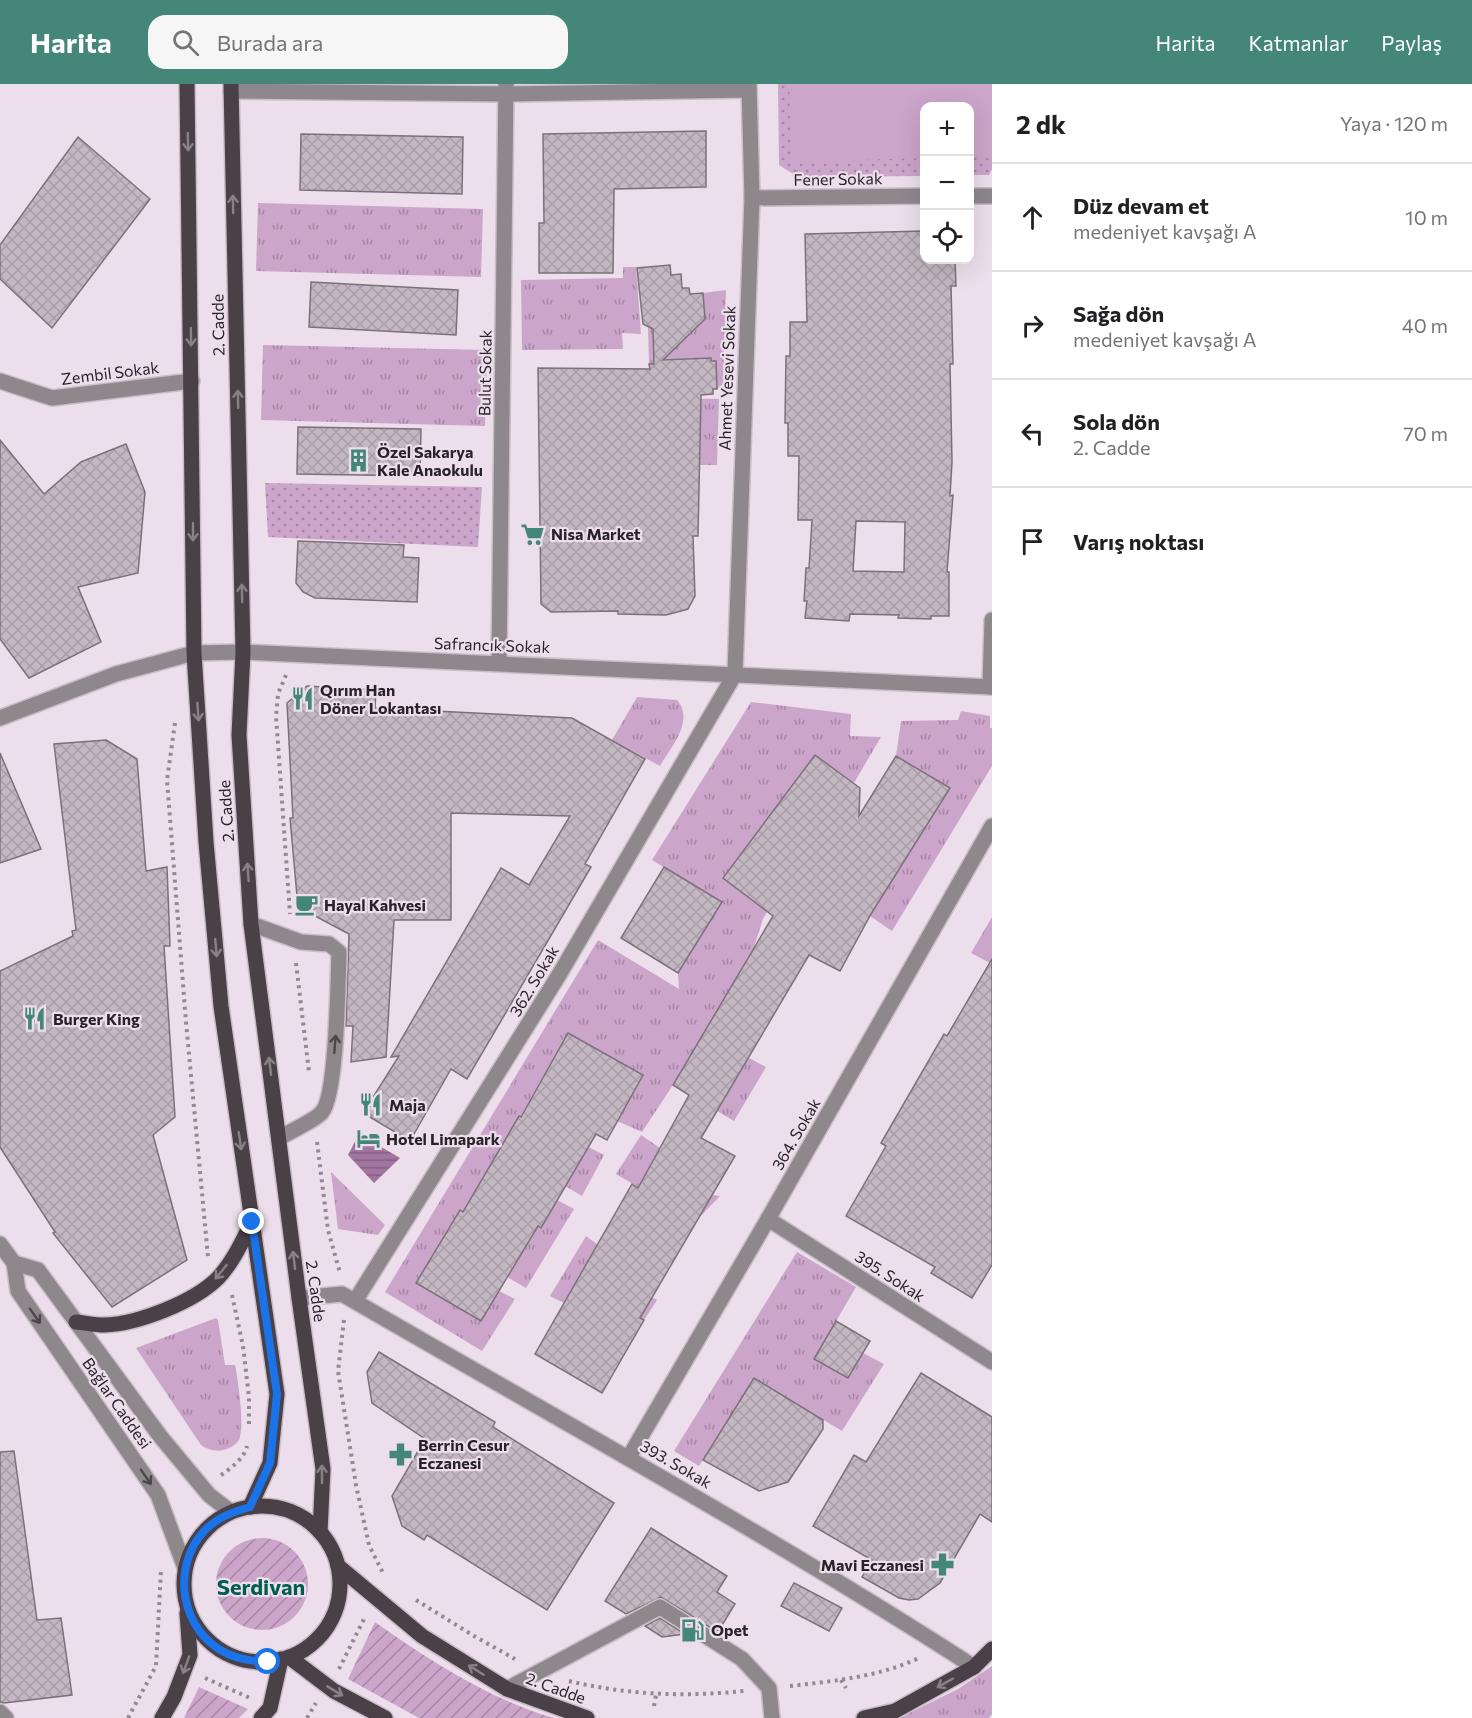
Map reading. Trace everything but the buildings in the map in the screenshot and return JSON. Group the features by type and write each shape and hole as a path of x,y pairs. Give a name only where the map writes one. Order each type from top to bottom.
{"main road":[{"name":"2. Cadde","path":"187,84 194,653 206,842 221,1006 277,1394 270,1463 250,1507"},
{"name":"2. Cadde","path":"231,88 243,652 239,735 251,924 323,1469 320,1532"},
{"path":"76,1322 106,1325 134,1320 167,1309 200,1292 218,1278 240,1248 252,1222"},
{"path":"162,1718 174,1697 190,1655 187,1607 183,1588 185,1568 193,1547 206,1529 231,1512 250,1507 269,1507 288,1511 306,1520 320,1532 331,1548 338,1566 340,1585 337,1604 330,1621 320,1636 305,1649 285,1658 268,1662 248,1661 227,1654 209,1642 196,1627 187,1607"},
{"name":"2. Cadde","path":"338,1566 422,1636 507,1689 587,1718"},
{"path":"864,1718 895,1711 974,1667 992,1650"},
{"path":"261,1718 270,1708 285,1658"},
{"path":"285,1658 334,1691 385,1718"}],"street":[{"path":"231,88 749,87"},
{"name":"Ahmet Yesevi Sokak","path":"735,674 752,198 749,87"},
{"name":"Bulut Sokak","path":"499,663 506,89"},
{"name":"Fener Sokak","path":"752,198 920,196"},
{"path":"974,196 992,196"},
{"name":"Zembil Sokak","path":"0,381 52,398 192,381"},
{"path":"991,687 992,620"},
{"name":"Safrancık Sokak","path":"0,718 116,674 194,653 300,654 991,687"},
{"name":"362. Sokak","path":"355,1301 559,975 735,674"},
{"name":"364. Sokak","path":"629,1457 768,1219 992,826"},
{"path":"251,924 293,940 329,944 339,952 330,1097 322,1113 279,1138"},
{"name":"395. Sokak","path":"768,1219 992,1362"},
{"name":"Bağlar Caddesi","path":"0,1244 14,1263 18,1292 158,1495 185,1568"},
{"path":"0,1272 14,1263"},
{"name":"Bağlar Caddesi","path":"14,1263 38,1270 160,1436 209,1495 231,1512"},
{"name":"393. Sokak","path":"299,1298 342,1294 355,1301 782,1547 974,1667"},
{"path":"507,1689 660,1607 742,1659 769,1688 772,1718"},
{"path":"0,1712 6,1718"}],"path":[{"path":"300,654 278,694 276,716 288,896 314,1118"},
{"path":"176,712 167,780 186,1022 209,1267"},
{"path":"318,1151 328,1230 340,1275"},
{"path":"234,1297 243,1347 250,1430"},
{"path":"345,1321 338,1371 356,1485 369,1545 384,1576"},
{"path":"213,1480 234,1466 247,1450 248,1440"},
{"path":"128,1718 156,1666 161,1564"},
{"path":"408,1594 514,1659"},
{"path":"336,1675 365,1617"},
{"path":"803,1684 841,1680 897,1668 921,1657 935,1642"},
{"path":"156,1656 166,1659"},
{"path":"204,1678 250,1699"},
{"path":"841,1680 846,1688"},
{"path":"571,1682 656,1695 704,1695 751,1690"},
{"path":"654,1706 656,1695"},
{"path":"307,1718 319,1698"}],"green space":[{"path":"778,84 992,84 992,169 989,175 974,175 974,102 920,102 920,176 798,177 779,165"},
{"path":"789,84 992,84 992,157 974,157 974,102 920,102 920,158 791,162"},
{"path":"258,203 483,209 481,277 256,271"},
{"path":"623,267 636,267 641,334 622,333 623,349 522,350 521,280 623,278"},
{"path":"726,290 723,384 717,389 716,362 711,361 711,358 654,360 654,364 649,364 648,326 705,319 703,293"},
{"path":"263,345 487,350 485,426 261,420"},
{"path":"610,397 719,399 717,465 688,465 688,460 700,460 701,412"},
{"path":"265,483 482,487 478,547 268,537"},
{"path":"637,697 677,700 682,708 682,725 679,734 660,766 612,740"},
{"path":"751,702 851,714 850,736 881,737 854,783 815,755 723,878 761,906 791,871 763,919 753,950 673,1085 642,1132 617,1121 643,1075 568,1033 478,1191 540,1228 557,1200 574,1209 526,1288 507,1277 499,1291 515,1299 482,1351 385,1292 598,940 679,989 678,973 721,902 652,860"},
{"path":"961,711 990,716 992,766 892,931 864,912 876,891 883,895 950,788 896,756 901,721 958,720"},
{"path":"992,917 992,964 971,953"},
{"path":"749,1058 766,1067 734,1121 717,1111"},
{"path":"641,1135 660,1148 650,1168 709,1200 713,1195 720,1196 696,1221 616,1174"},
{"path":"581,1143 604,1155 582,1196 565,1186"},
{"path":"331,1172 385,1225 378,1235 338,1229"},
{"path":"586,1236 597,1244 589,1260 657,1300 644,1320 564,1303 550,1296"},
{"path":"797,1252 856,1287 814,1359 848,1378 863,1353 884,1364 842,1431 754,1378 699,1466 674,1451"},
{"path":"216,1318 225,1365 235,1365 241,1414 241,1434 238,1442 228,1449 217,1451 201,1445 136,1348"},
{"path":"262,1538 280,1541 295,1551 305,1566 308,1584 305,1602 295,1617 280,1627 262,1630 244,1627 229,1617 219,1602 216,1584 219,1566 229,1551 244,1541"},
{"path":"375,1622 417,1651 483,1690 554,1718 419,1718 348,1679"},
{"path":"992,1666 992,1714 989,1718 899,1718 958,1689"},
{"path":"199,1687 248,1709 239,1718 184,1718"}],"shaded area":[{"path":"359,1134 400,1158 374,1183 348,1155"}],"place":[{"name":"Özel Sakarya Kale Anaokulu","path":"359,461"},
{"name":"Nisa Market","path":"533,534"},
{"name":"Qırım Han Döner Lokantası","path":"302,699"},
{"name":"Hayal Kahvesi","path":"306,905"},
{"name":"Burger King","path":"35,1019"},
{"name":"Maja","path":"371,1105"},
{"name":"Hotel Limapark","path":"368,1139"},
{"name":"Berrin Cesur Eczanesi","path":"400,1454"},
{"name":"Mavi Eczanesi","path":"942,1565"},
{"name":"Opet","path":"693,1630"}],"district":[{"name":"Serdivan","path":"261,1587"}],"route":[{"path":"252,1222 277,1394 270,1463 250,1507 231,1512 218,1520 197,1540 189,1554 183,1588 187,1607 196,1627 209,1642 227,1654 247,1661 268,1662"}]}
